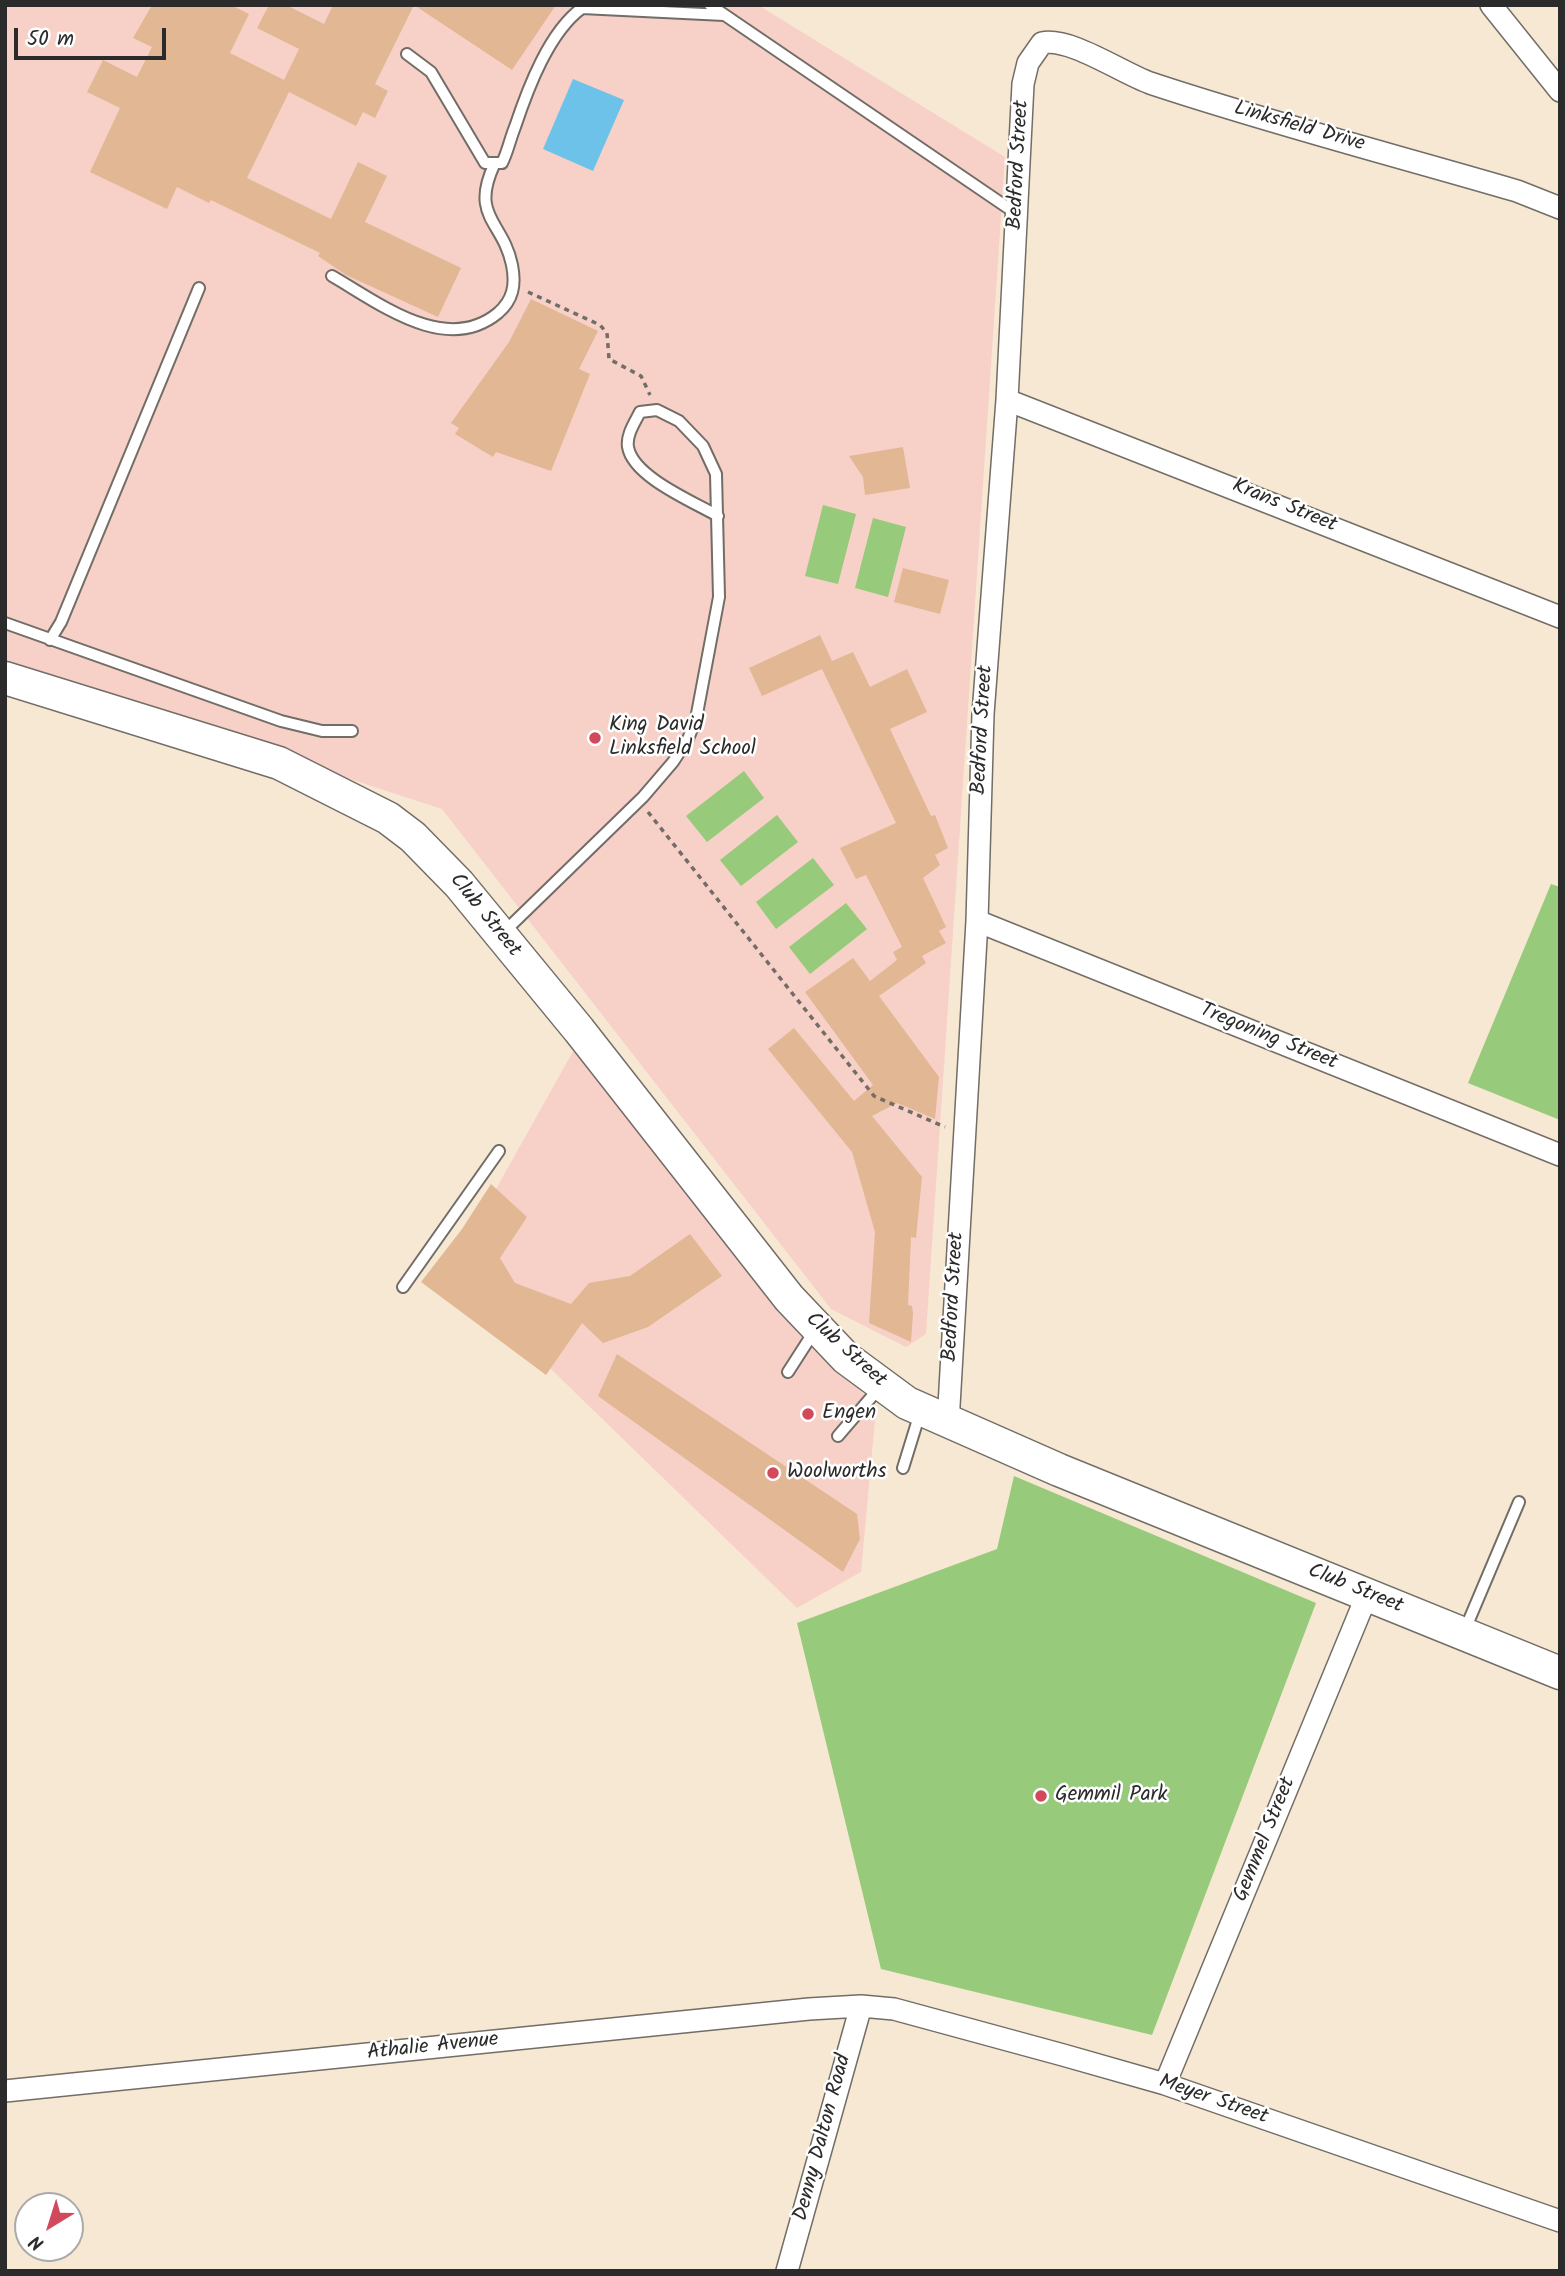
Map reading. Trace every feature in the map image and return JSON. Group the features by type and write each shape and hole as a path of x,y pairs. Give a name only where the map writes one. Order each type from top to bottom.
{"main road":[{"name":"Club Street","path":"5,678 279,763 388,818 413,836 452,876 579,1030 816,1328 846,1358 881,1385 934,1417 1560,1673"},
{"name":"Club Street","path":"5,699 273,780 313,780"}],"street":[{"path":"1491,5 1560,92"},
{"name":"Bedford Street","path":"934,1417 963,1135 976,921 983,714 1007,400 1024,74 1033,53 1042,43"},
{"name":"Linksfield Drive","path":"1042,43 1063,43 1107,65 1168,89 1517,191 1560,208"},
{"name":"Krans Street","path":"1007,400 1560,617"},
{"name":"Tregoning Street","path":"976,921 1560,1155"},
{"name":"Gemmel Street","path":"1165,2084 1367,1595"},
{"name":"Meyer Street","path":"860,2006 914,2014 1165,2084 1560,2221"},
{"name":"Athalie Avenue","path":"5,2091 860,2006"},
{"name":"Denny Dalton Road","path":"787,2271 860,2006"}],"lane":[{"path":"710,5 1017,215"},
{"path":"407,54 431,72 485,163 494,165 502,163 508,152 515,124 556,33 582,8 724,15"},
{"path":"332,276 405,318 443,330 477,327 509,303 514,286 512,265 484,202 488,179 494,165"},
{"path":"50,640 61,622 199,288"},
{"path":"500,936 639,801 673,762 688,739 696,719 719,597 718,516 716,474 703,446 679,421 657,410 640,411 631,428 628,448 640,470 718,516"},
{"path":"5,622 281,721 322,731 352,731"},
{"path":"403,1287 499,1151"},
{"path":"788,1372 816,1328"},
{"path":"838,1436 881,1385"},
{"path":"903,1468 934,1417"},
{"path":"1463,1634 1519,1502"}],"path":[{"path":"509,303 530,291 600,325 607,333 609,359 641,376 657,410"},
{"path":"639,801 735,917 874,1096 963,1135"}],"shaded area":[{"name":"King David Linksfield School","path":"5,5 758,5 1005,157 926,1334 906,1347 831,1309 442,809 5,667"},
{"path":"576,1046 876,1409 861,1572 797,1608 450,1271"}],"green space":[{"path":"823,505 856,514 838,584 805,576"},
{"path":"873,518 906,527 888,597 855,588"},
{"path":"744,771 764,798 707,842 686,816"},
{"path":"777,815 798,842 741,886 720,860"},
{"path":"813,858 834,885 776,929 756,902"},
{"path":"1551,884 1560,887 1560,1120 1468,1083"},
{"path":"846,903 867,929 810,974 789,947"},
{"name":"Gemmil Park","path":"1014,1476 1316,1603 1152,2035 881,1969 797,1623 997,1549"}],"water":[{"path":"573,79 624,100 593,171 543,149"}],"building":[{"path":"152,5 231,5 249,14 230,53 284,80 299,49 257,28 269,5 286,5 324,24 333,5 414,5 375,84 388,91 375,118 363,112 356,126 289,92 247,178 331,219 358,162 387,176 365,222 461,268 438,317 346,275 318,256 320,253 211,200 209,203 177,187 167,209 90,172 120,108 87,92 103,60 137,77 152,47 133,38"},
{"path":"414,5 556,5 512,70"},
{"path":"531,299 598,331 579,369 590,374 551,471 496,452 493,457 455,434 459,428 451,423 509,342"},
{"path":"903,447 910,488 865,495 863,477 849,456"},
{"path":"903,568 949,580 940,614 894,602"},
{"path":"820,635 832,661 853,652 870,687 907,669 927,712 890,729 931,816 935,815 948,848 935,855 940,865 923,878 946,927 939,931 946,943 922,956 926,963 879,996 939,1077 935,1119 897,1103 872,1116 922,1177 916,1238 911,1237 908,1305 912,1306 913,1313 911,1342 869,1323 875,1232 852,1152 768,1049 794,1028 854,1101 873,1085 805,992 853,958 870,981 897,960 893,952 902,947 866,875 856,879 840,848 896,823 822,669 762,696 749,668"},
{"path":"491,1184 527,1217 500,1258 515,1283 571,1304 589,1283 630,1276 690,1234 722,1276 648,1327 603,1343 582,1323 546,1375 421,1282 462,1229"},
{"path":"617,1354 857,1514 860,1539 843,1572 598,1396"}],"place":[{"name":"King David Linksfield School","path":"595,738"},
{"name":"Engen","path":"808,1414"},
{"name":"Woolworths","path":"773,1473"},
{"name":"Gemmil Park","path":"1041,1796"}]}
